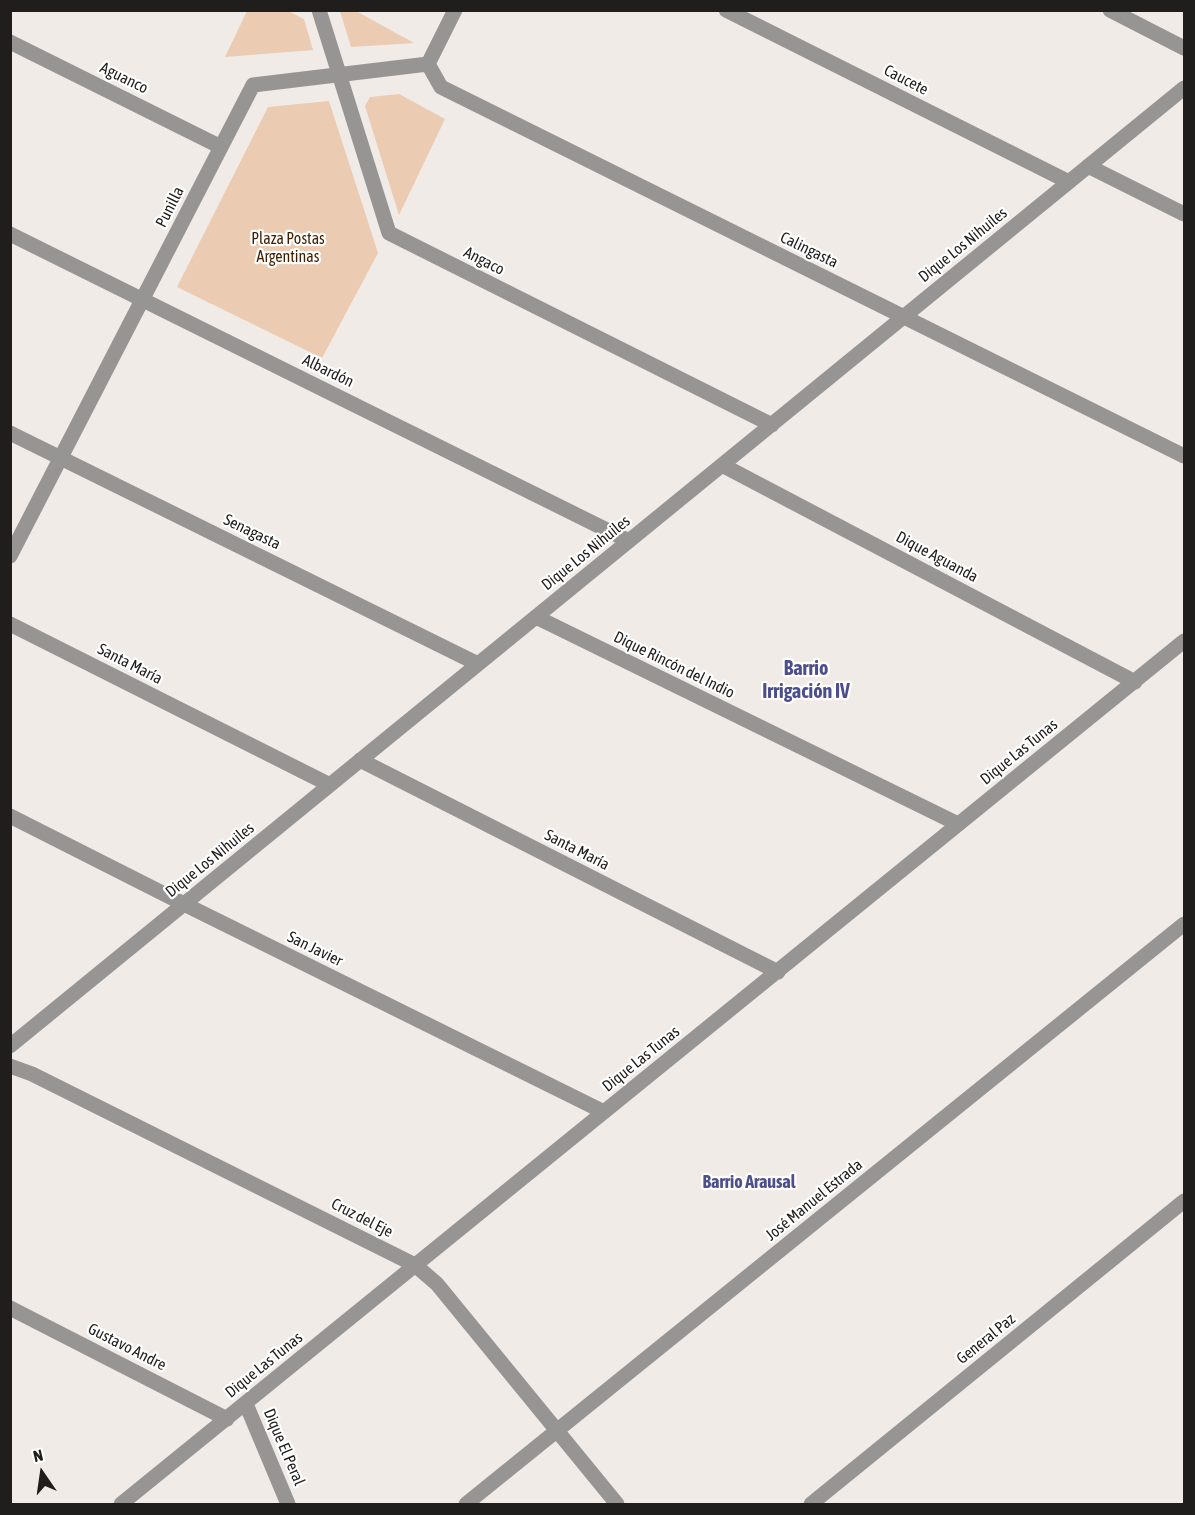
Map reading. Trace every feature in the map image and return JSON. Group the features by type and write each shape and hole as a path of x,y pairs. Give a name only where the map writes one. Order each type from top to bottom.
{"street":[{"name":"Angaco","path":"319,10 388,233 772,425"},
{"path":"428,64 455,10"},
{"name":"Caucete","path":"726,10 1070,182"},
{"path":"1110,10 1185,48"},
{"name":"Aguanco","path":"10,42 221,147"},
{"name":"Punilla","path":"10,556 253,85 428,64"},
{"name":"Calingasta","path":"428,64 441,87 1185,456"},
{"name":"Dique Los Nihuiles","path":"10,1046 1185,87"},
{"path":"1088,166 1185,214"},
{"name":"Albardón","path":"10,234 629,541"},
{"name":"Senagasta","path":"10,432 478,663"},
{"name":"Dique Aguanda","path":"722,465 1135,682"},
{"name":"Dique Rincón del Indio","path":"536,617 958,824"},
{"name":"Santa María","path":"10,624 330,785"},
{"name":"Dique Las Tunas","path":"121,1504 1185,642"},
{"name":"Santa María","path":"360,760 778,972"},
{"name":"San Javier","path":"10,816 604,1112"},
{"name":"José Manuel Estrada","path":"466,1504 1185,924"},
{"name":"Cruz del Eje","path":"10,1066 32,1074 415,1265 437,1284 617,1504"},
{"name":"General Paz","path":"811,1504 1185,1201"},
{"name":"Gustavo Andre","path":"10,1308 227,1419"},
{"name":"Dique El Peral","path":"246,1404 288,1504"}],"green space":[{"path":"247,11 288,11 304,19 313,50 225,57"},
{"path":"340,11 356,11 414,43 351,47"},
{"path":"399,94 445,119 399,215 365,106 370,97"},
{"name":"Plaza Postas Argentinas","path":"329,101 378,253 322,358 177,287 268,107"}],"district":[{"name":"Barrio Irrigación IV","path":"806,680"},
{"name":"Barrio Arausal","path":"749,1182"}]}
